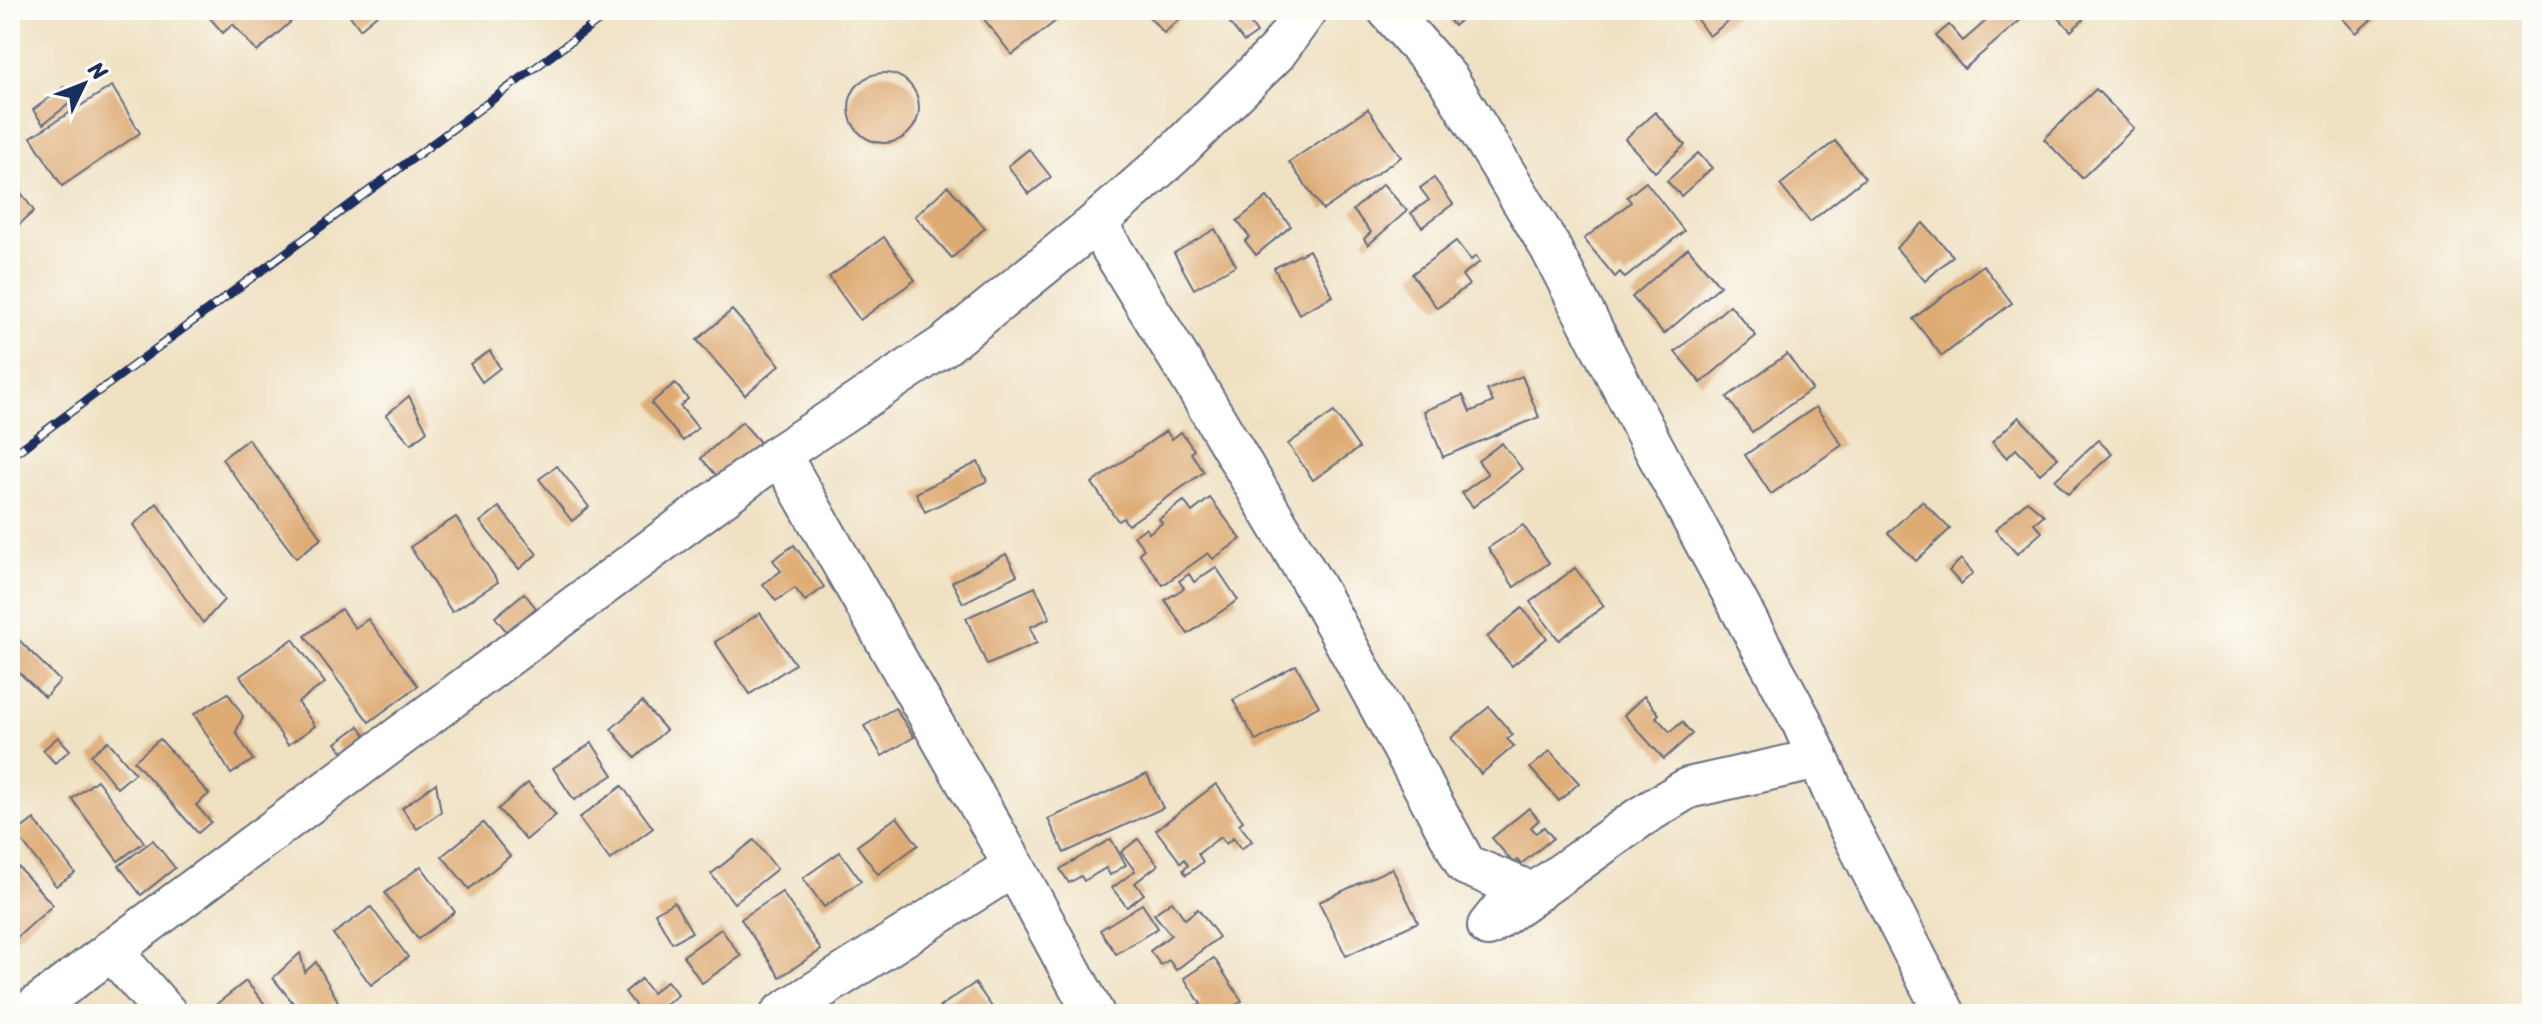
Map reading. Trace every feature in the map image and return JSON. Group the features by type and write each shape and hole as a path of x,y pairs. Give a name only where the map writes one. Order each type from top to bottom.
{"street":[{"path":"26,1014 780,454 945,345 1096,223 1172,156 1276,53 1307,10"},
{"path":"1388,10 1448,79 1550,247 1649,439 1802,722 1846,821 1945,1014"},
{"path":"1096,223 1206,401 1319,594 1466,865 1519,887 1488,926 1639,818 1688,788 1818,759"},
{"path":"780,454 1014,866 1094,1014"},
{"path":"781,1014 1014,866"},
{"path":"111,950 167,1014"}],"building":[{"path":"203,10 304,10 257,52 233,24 223,33"},
{"path":"346,10 383,10 360,29"},
{"path":"977,10 1049,10 1057,20 1012,55"},
{"path":"1143,10 1177,10 1183,16 1164,33"},
{"path":"1220,10 1241,10 1257,33 1244,42"},
{"path":"1441,10 1472,10 1454,26"},
{"path":"1690,10 1743,10 1709,36"},
{"path":"1978,10 2032,10 1964,69 1936,36 1949,25 1963,41 1987,20"},
{"path":"2059,10 2074,10 2083,20 2071,31 2055,14"},
{"path":"2348,10 2382,10 2356,33 2341,17"},
{"path":"884,73 909,83 919,108 909,133 884,143 859,133 849,108 859,83"},
{"path":"112,86 140,133 62,186 31,137"},
{"path":"64,87 74,100 43,124 33,110"},
{"path":"2096,89 2134,128 2082,178 2044,139"},
{"path":"1368,109 1401,157 1323,210 1289,162"},
{"path":"1655,112 1685,145 1655,172 1625,139"},
{"path":"1835,141 1865,178 1810,222 1780,185"},
{"path":"1029,149 1051,177 1029,194 1008,166"},
{"path":"1698,153 1712,168 1681,196 1667,181"},
{"path":"10,177 34,211 10,233"},
{"path":"1434,178 1453,204 1422,227 1411,213 1429,200 1420,188"},
{"path":"1646,182 1684,231 1625,278 1620,272 1615,277 1584,239 1631,202 1627,197"},
{"path":"1383,184 1407,211 1368,245 1364,239 1371,232 1353,210"},
{"path":"948,186 985,228 952,258 915,216"},
{"path":"1267,197 1291,226 1256,255 1245,241 1250,237 1237,221"},
{"path":"1923,223 1953,256 1925,281 1896,248"},
{"path":"1215,229 1236,265 1194,289 1174,253"},
{"path":"884,237 915,280 860,320 829,277"},
{"path":"1456,241 1471,260 1476,256 1480,262 1462,275 1469,285 1437,308 1412,274"},
{"path":"1688,248 1720,286 1664,334 1632,297"},
{"path":"1309,250 1333,296 1299,314 1274,268"},
{"path":"1983,265 2012,303 1942,356 1913,319"},
{"path":"1730,305 1756,336 1701,383 1675,352"},
{"path":"732,310 780,365 745,395 697,340"},
{"path":"490,351 500,368 482,382 470,364"},
{"path":"1787,354 1812,389 1752,432 1727,397"},
{"path":"1522,376 1539,417 1443,457 1424,411 1463,395 1470,412 1493,402 1487,390"},
{"path":"675,383 688,399 680,406 698,428 683,441 651,403"},
{"path":"409,396 427,431 411,444 386,415"},
{"path":"1816,407 1842,445 1771,494 1745,455"},
{"path":"1334,412 1359,448 1313,480 1288,444"},
{"path":"2019,417 2058,458 2040,474 2016,449 2007,458 1992,442"},
{"path":"742,422 765,448 724,484 701,458"},
{"path":"1166,431 1172,439 1181,432 1204,472 1128,525 1123,518 1118,521 1092,483"},
{"path":"248,439 322,538 296,558 222,459"},
{"path":"2098,440 2112,454 2068,494 2055,480"},
{"path":"1502,443 1522,469 1473,507 1462,493 1488,474 1478,461"},
{"path":"978,462 987,481 925,512 916,493"},
{"path":"557,466 589,507 572,521 539,479"},
{"path":"1210,498 1241,539 1213,559 1208,553 1163,585 1139,553 1144,549 1134,536 1146,528 1149,533 1162,523 1159,519 1184,501 1192,512"},
{"path":"1922,501 1950,529 1916,561 1888,533"},
{"path":"2027,501 2044,515 2034,523 2042,532 2017,554 1995,530"},
{"path":"157,503 224,600 203,623 133,525"},
{"path":"499,507 537,554 519,569 480,522"},
{"path":"456,517 498,582 452,612 410,547"},
{"path":"1523,525 1549,563 1514,587 1488,548"},
{"path":"794,545 824,587 805,601 795,588 776,601 763,584 781,571 773,560"},
{"path":"1006,554 1017,575 963,603 952,582"},
{"path":"1961,559 1973,573 1961,584 1949,571"},
{"path":"1216,567 1238,600 1188,634 1165,600 1184,588 1179,581 1189,574 1194,582"},
{"path":"1575,568 1604,606 1559,640 1530,602"},
{"path":"1035,587 1050,618 1030,627 1037,643 987,665 966,618"},
{"path":"524,593 536,608 507,632 495,617"},
{"path":"1522,608 1547,638 1512,666 1487,637"},
{"path":"341,609 355,628 368,619 418,686 369,722 305,636"},
{"path":"760,613 795,664 750,694 715,642"},
{"path":"18,639 60,681 45,697 10,664 10,648"},
{"path":"293,639 325,683 298,702 315,726 288,745 240,676"},
{"path":"1296,665 1319,706 1256,741 1233,700"},
{"path":"228,693 243,716 236,732 253,760 231,774 194,714"},
{"path":"1644,696 1659,714 1656,717 1670,732 1682,722 1692,734 1664,759 1624,715"},
{"path":"642,702 666,730 635,758 611,729"},
{"path":"1489,707 1513,735 1507,739 1514,746 1481,774 1451,738"},
{"path":"895,708 914,737 882,756 864,726"},
{"path":"359,726 375,748 352,765 336,743"},
{"path":"58,737 70,750 55,763 43,750"},
{"path":"160,739 209,794 196,805 211,822 198,833 134,761"},
{"path":"108,741 135,773 117,788 91,755"},
{"path":"592,743 613,775 574,800 553,768"},
{"path":"1550,751 1579,783 1559,801 1530,768"},
{"path":"1147,774 1163,808 1064,853 1048,819"},
{"path":"97,780 144,842 118,861 72,799"},
{"path":"436,783 441,812 417,829 402,808"},
{"path":"528,783 556,815 526,840 498,809"},
{"path":"1216,784 1243,821 1239,824 1252,841 1241,849 1233,838 1226,844 1220,837 1198,854 1203,862 1186,875 1183,870 1188,865 1184,859 1181,863 1156,830"},
{"path":"622,786 653,828 610,860 579,818"},
{"path":"1529,808 1539,820 1531,827 1536,833 1544,827 1553,838 1521,864 1517,860 1513,863 1492,838"},
{"path":"897,817 918,845 878,874 857,846"},
{"path":"34,819 75,873 56,886 16,833"},
{"path":"483,823 510,856 469,889 442,856"},
{"path":"1111,839 1126,865 1110,875 1106,868 1084,881 1081,876 1069,883 1060,869"},
{"path":"1138,839 1158,865 1135,883 1144,894 1127,907 1112,888 1135,871 1121,852"},
{"path":"153,840 175,868 141,895 119,866"},
{"path":"754,840 777,869 734,903 711,874"},
{"path":"840,852 861,881 824,907 803,878"},
{"path":"10,858 53,905 10,944"},
{"path":"421,866 455,912 418,939 385,893"},
{"path":"1392,868 1418,922 1346,956 1319,902"},
{"path":"782,892 821,950 780,977 741,919"},
{"path":"1172,901 1185,919 1198,909 1219,937 1176,970 1169,960 1161,965 1150,951 1171,935 1154,914"},
{"path":"674,902 692,932 672,943 655,913"},
{"path":"1142,904 1158,928 1116,954 1100,930"},
{"path":"371,907 408,957 371,985 333,934"},
{"path":"721,929 741,956 702,983 683,956"},
{"path":"300,953 305,972 316,962 338,1001 311,1014 302,1014 273,978"},
{"path":"1214,958 1242,1001 1222,1014 1185,1014 1201,1004 1184,978"},
{"path":"641,979 652,993 667,981 678,995 654,1014 642,1014 625,992"},
{"path":"246,981 273,1014 204,1014"},
{"path":"975,983 997,1014 929,1014"}],"railway":[{"path":"10,457 613,10"}]}
